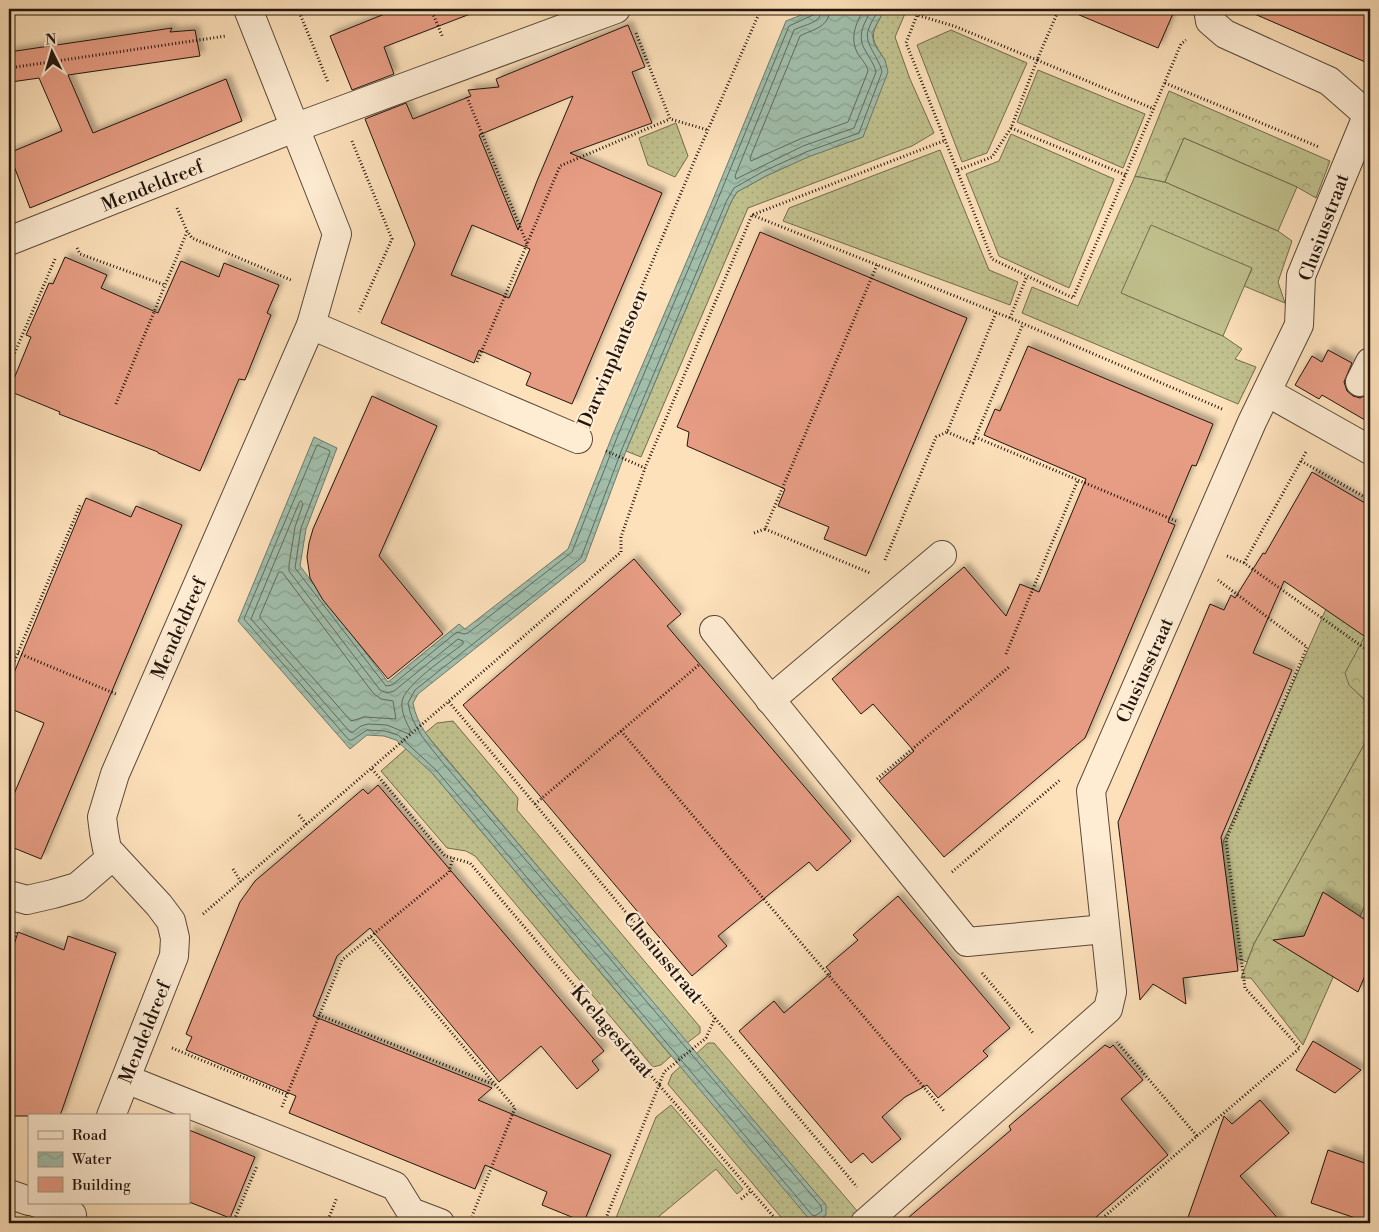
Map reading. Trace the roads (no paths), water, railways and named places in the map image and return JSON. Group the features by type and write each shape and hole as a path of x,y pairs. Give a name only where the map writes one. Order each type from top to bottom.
{"street":[{"path":"1209,15 1225,34 1329,81 1369,117"},
{"name":"Mendeldreef","path":"112,1114 174,956 175,938 171,921 165,913 107,849 102,817 115,774 311,325 337,234 251,17"},
{"path":"294,128 455,68 625,18"},
{"name":"Clusiusstraat","path":"872,1218 1108,1009 1112,992 1091,791 1252,422 1299,325 1301,276 1348,159 1369,117"},
{"name":"Mendeldreef","path":"9,241 67,223 166,179 294,128"},
{"name":"Darwinplantsoen","path":"311,325 589,444"},
{"path":"1267,392 1370,450"},
{"path":"770,700 942,555"},
{"path":"719,637 967,942 1105,929"},
{"path":"9,895 27,900 77,886 114,856"},
{"path":"126,1079 395,1186 411,1212 440,1223"},
{"path":"9,1194 28,1200"},
{"path":"40,1204 72,1214"}],"water":[{"path":"817,9 885,9 872,33 874,44 885,60 888,72 863,137 808,157 766,176 737,192 731,202 626,451 585,561 418,694 413,703 418,719 436,747 826,1205 826,1215 816,1222 810,1220 433,774 396,740 384,736 367,735 350,749 238,621 314,437 337,448 306,529 300,566 388,682 459,624 465,629 568,549 613,434 709,209 786,21"}]}
